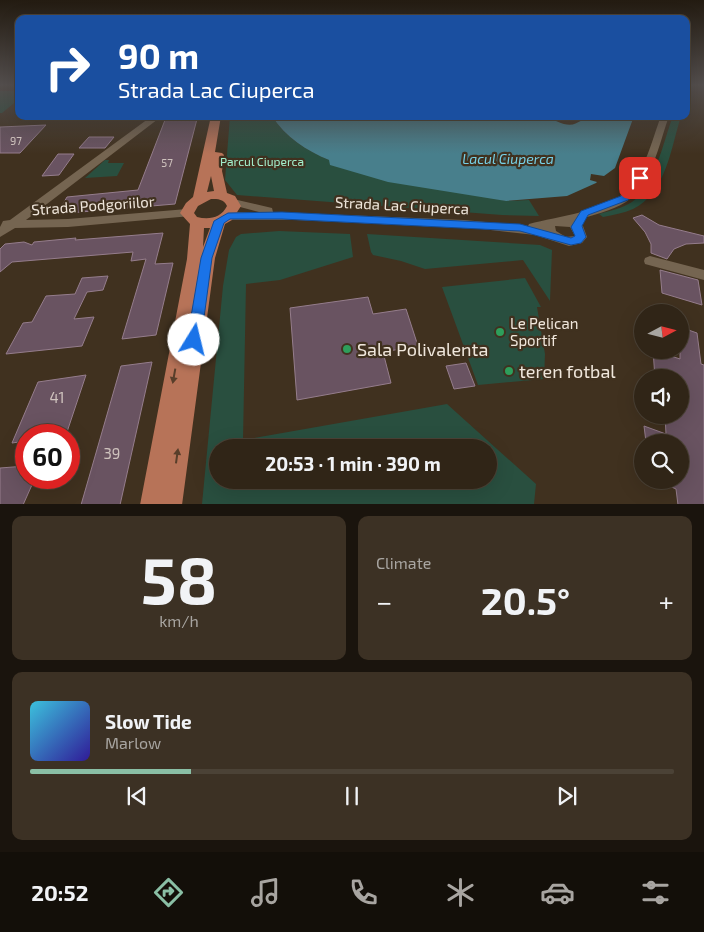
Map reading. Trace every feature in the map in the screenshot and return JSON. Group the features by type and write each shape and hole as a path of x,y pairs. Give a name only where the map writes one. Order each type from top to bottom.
{"main road":[{"path":"199,198 206,172 215,120"},
{"path":"221,195 216,171 222,120"},
{"path":"152,504 195,259 190,206 199,198 210,195 221,195 230,198 233,202 232,211 224,218 212,223 192,218"},
{"path":"170,504 206,258 224,218"}],"street":[{"path":"0,233 5,224 152,120"},
{"path":"551,230 554,221 562,221 617,202 635,188 663,120"},
{"name":"Strada Lac Ciuperca","path":"233,202 282,215"},
{"path":"562,221 576,227 584,213"},
{"name":"Strada Lac Ciuperca","path":"224,218 282,215 551,230 567,241 577,240 581,234 576,227"},
{"name":"Strada Podgoriilor","path":"5,224 192,218"},
{"path":"650,261 704,275"}],"green space":[{"path":"0,108 9,108 2,113 0,113"},
{"name":"Parcul Ciuperca","path":"230,120 274,120 290,137 329,160 506,201 529,200 539,216 502,215 237,195 225,180"},
{"path":"672,120 680,120 666,168 653,192 644,202 633,209 603,217 599,214 620,208 632,202 640,195 657,163"},
{"path":"105,160 109,160 108,163 124,163 117,176 85,178"},
{"path":"279,231 350,234 353,257 280,280 246,284 243,439 209,439 209,489 497,489 497,449 536,484 534,504 202,504 223,286 229,250 236,237 241,234"},
{"path":"367,234 540,245 552,250 550,301 523,260 425,269 373,255"},
{"path":"525,278 541,307 537,307 545,354 544,379 478,385 442,287"},
{"path":"447,404 486,439 249,439"}],"water":[{"name":"Lacul Ciuperca","path":"274,120 556,120 569,125 582,120 633,120 615,168 604,176 591,174 590,180 596,183 567,196 506,201 388,182 330,165 329,160 305,148"}],"building":[{"path":"165,120 197,120 175,204 57,214 67,197 138,190"},
{"path":"46,125 20,153 0,153 0,127"},
{"path":"89,137 114,137 105,148 79,148"},
{"path":"58,154 74,154 59,175 42,176"},
{"path":"642,215 659,225 704,236 704,243 686,244 674,249 667,259 651,253 651,244 645,232 633,218"},
{"path":"163,233 155,264 173,263 156,335 122,339 146,259 131,261 133,252 12,262 0,272 0,249 5,244 24,242 32,245 34,242 76,238 75,240"},
{"path":"660,270 698,280 702,305 662,293"},
{"path":"108,276 103,290 87,292 74,319 94,317 82,346 6,354 23,323 32,322 46,296 75,294 82,278"},
{"name":"Sala Polivalenta","path":"368,297 373,314 406,309 418,346 383,352 391,383 297,400 290,308"},
{"path":"689,330 697,333 701,364 704,365 704,504 678,504 676,489 689,489 689,434 666,434 665,424 689,424 689,369 654,369 654,359 689,359"},
{"path":"152,362 120,504 81,504 121,366"},
{"path":"466,363 475,386 454,389 446,366"},
{"path":"86,375 70,424 20,424 38,382"},
{"path":"644,426 666,434 645,434"},
{"path":"15,467 15,489 30,489 23,504 0,504 0,468"}],"place":[{"name":"Le Pelican Sportif","path":"500,332"},
{"name":"Sala Polivalenta","path":"347,349"},
{"name":"teren fotbal","path":"509,371"}],"route":[{"path":"194,340 206,258 219,221 228,216 282,215 520,228 553,235 571,242 581,237 576,227 584,213 624,198 635,188 640,178"}]}
